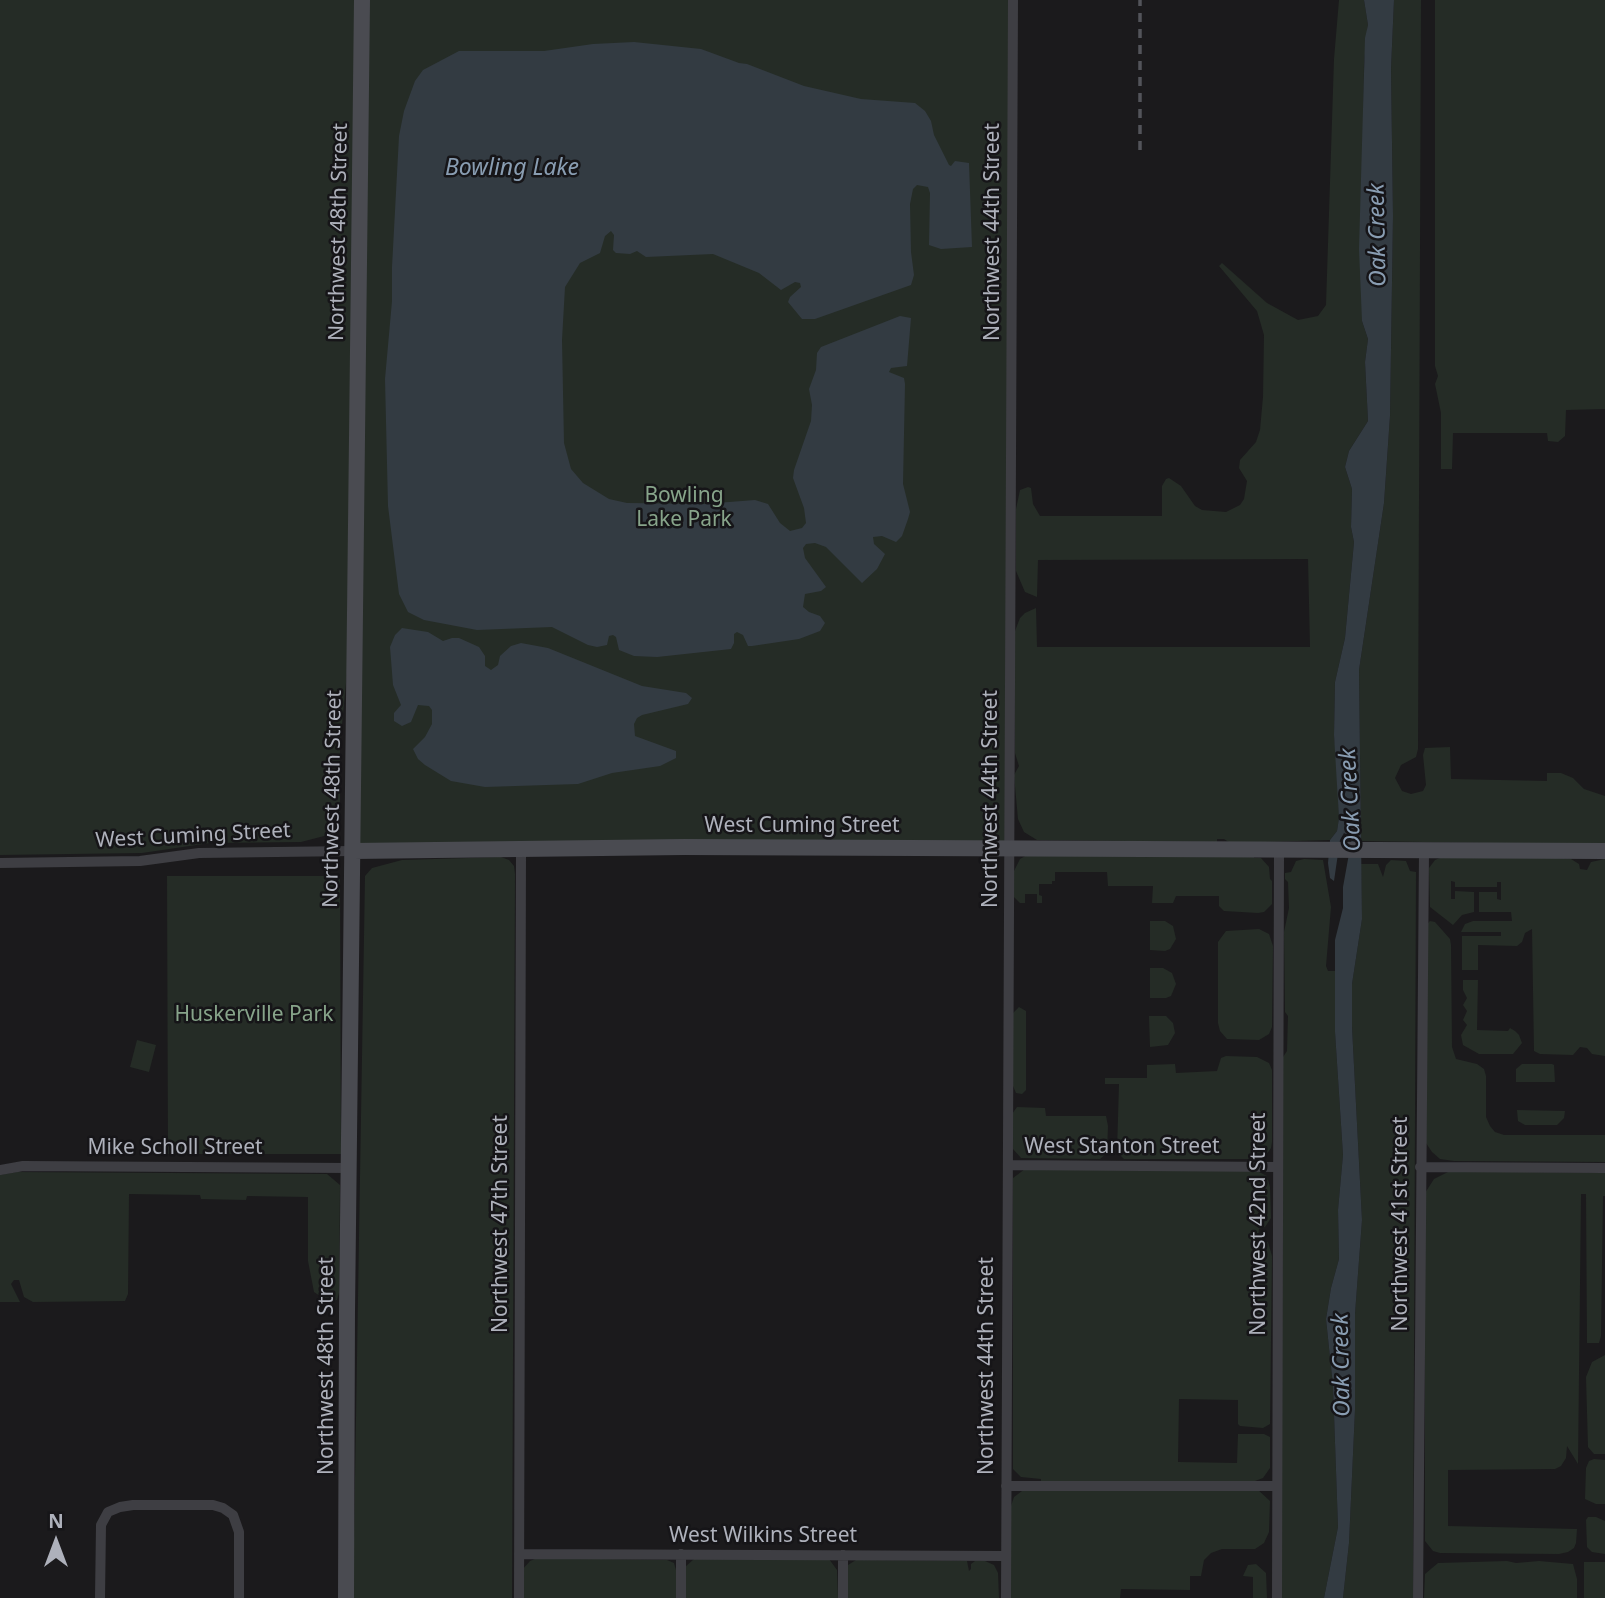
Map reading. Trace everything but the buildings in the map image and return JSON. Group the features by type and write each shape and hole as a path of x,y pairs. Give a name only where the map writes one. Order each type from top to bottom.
{"main road":[{"name":"Northwest 48th Street","path":"346,1598 362,0"},
{"name":"West Cuming Street","path":"353,851 684,847 1605,851"}],"street":[{"name":"Northwest 44th Street","path":"1006,1598 1013,0"},
{"name":"Northwest 47th Street","path":"519,1598 521,850"},
{"name":"Northwest 42nd Street","path":"1277,1598 1279,850"},
{"name":"West Cuming Street","path":"0,863 140,861 199,853 353,851"},
{"name":"Northwest 41st Street","path":"1418,1598 1424,851"},
{"name":"West Stanton Street","path":"1007,1165 1278,1167"},
{"name":"Mike Scholl Street","path":"0,1170 23,1166 349,1168"},
{"path":"1420,1167 1605,1168"},
{"path":"1006,1486 1277,1486"},
{"path":"100,1598 100,1531 108,1512 133,1505 213,1505 233,1515 239,1532 239,1598"},
{"name":"West Wilkins Street","path":"519,1554 1006,1556"},
{"path":"681,1554 681,1598"},
{"path":"842,1598 843,1555"}],"green space":[{"path":"0,0 355,0 347,673 340,745 340,822 337,829 328,835 301,842 210,843 142,853 0,855"},
{"name":"Bowling Lake Park","path":"362,0 1013,0 1010,849 353,851"},
{"path":"1339,0 1364,0 1368,25 1364,63 1362,321 1368,339 1365,362 1368,421 1349,451 1345,467 1352,489 1351,527 1354,542 1345,638 1335,682 1334,735 1339,818 1337,831 1330,840 1266,842 1230,843 1224,839 1217,839 1217,842 1037,840 1024,832 1018,819 1014,775 1019,766 1015,753 1015,631 1025,613 1036,608 1037,647 1310,647 1308,559 1038,560 1037,597 1025,592 1016,571 1016,509 1020,490 1028,487 1031,488 1033,504 1040,516 1162,516 1162,486 1169,478 1181,486 1195,506 1202,510 1226,512 1240,505 1244,499 1247,481 1239,468 1240,460 1256,442 1260,430 1264,335 1257,311 1219,266 1222,263 1267,303 1298,320 1318,316 1326,305 1334,59"},
{"path":"1394,0 1421,0 1418,749 1416,757 1401,765 1395,778 1402,791 1411,794 1423,791 1426,785 1423,755 1425,748 1450,747 1451,779 1547,781 1547,773 1561,773 1573,778 1584,789 1605,796 1605,845 1361,841 1359,670 1384,503 1390,416 1393,216 1391,69"},
{"path":"1435,0 1605,0 1605,409 1566,410 1565,436 1558,442 1548,441 1547,433 1453,433 1452,469 1441,469 1441,413 1435,384 1438,376 1435,366"},
{"path":"1027,855 1254,856 1261,858 1269,867 1272,904 1264,912 1258,913 1224,911 1219,906 1219,896 1176,896 1173,903 1152,903 1153,886 1108,886 1107,872 1055,872 1055,881 1052,881 1052,884 1039,884 1042,903 1037,903 1037,894 1025,894 1025,903 1020,903 1013,896 1014,871 1020,859"},
{"path":"1528,856 1571,859 1579,864 1580,869 1587,870 1591,862 1605,859 1605,1056 1592,1054 1587,1048 1580,1047 1573,1055 1540,1054 1534,1051 1532,929 1525,933 1522,942 1517,946 1478,945 1478,970 1462,970 1462,936 1501,936 1501,932 1461,932 1465,924 1473,921 1512,921 1511,912 1479,912 1479,892 1497,892 1497,899 1501,900 1501,882 1497,882 1497,887 1455,887 1455,882 1451,881 1451,899 1455,899 1455,891 1474,892 1474,912 1462,915 1453,925 1430,907 1429,868 1435,860 1442,857"},
{"path":"501,857 514,866 515,874 512,1598 353,1598 365,876 372,868 402,860"},
{"path":"1323,860 1331,907 1326,966 1328,971 1335,971 1335,1032 1343,1155 1338,1210 1339,1259 1326,1319 1333,1386 1338,1527 1324,1598 1281,1598 1283,1057 1287,1051 1288,1016 1285,1012 1284,932 1289,908 1285,873 1291,872 1296,861"},
{"path":"1391,860 1406,861 1410,871 1416,872 1413,1598 1343,1598 1349,1543 1355,1410 1355,1314 1362,1220 1352,984 1362,919 1361,864 1378,864 1383,877 1386,865"},
{"name":"Huskerville Park","path":"167,876 340,876 341,1154 168,1154"},
{"path":"1150,921 1165,921 1173,926 1176,939 1170,949 1150,950"},
{"path":"1430,921 1435,922 1450,939 1452,1047 1456,1059 1477,1064 1484,1069 1486,1117 1490,1126 1495,1132 1504,1135 1605,1135 1605,1162 1454,1161 1440,1159 1432,1152 1426,1143 1427,924"},
{"path":"1259,929 1269,934 1273,946 1272,1027 1269,1034 1259,1040 1227,1039 1220,1031 1218,1023 1218,942 1226,931"},
{"path":"1150,968 1163,968 1172,973 1176,984 1171,996 1150,998"},
{"path":"1463,980 1478,980 1477,1030 1508,1031 1510,1028 1515,1031 1522,1043 1513,1054 1479,1054 1463,1045 1461,1035 1467,1025 1463,1020 1467,1011 1463,1005 1467,998 1463,990"},
{"path":"1019,1007 1026,1011 1026,1090 1022,1094 1016,1093 1013,1086 1013,1013"},
{"path":"1149,1016 1166,1016 1173,1023 1175,1033 1168,1045 1150,1047"},
{"path":"137,1040 156,1045 149,1072 130,1067"},
{"path":"1257,1057 1269,1063 1272,1070 1272,1142 1266,1155 1256,1159 1124,1159 1120,1155 1117,1151 1119,1084 1105,1084 1105,1078 1147,1078 1147,1065 1175,1064 1176,1073 1217,1071 1221,1058"},
{"path":"1522,1064 1554,1065 1555,1082 1516,1082 1516,1069"},
{"path":"1017,1107 1045,1108 1046,1116 1106,1116 1107,1153 1100,1159 1021,1158 1013,1149 1012,1114"},
{"path":"1517,1110 1565,1111 1564,1118 1557,1125 1525,1125 1518,1121"},
{"path":"1025,1169 1257,1171 1267,1176 1271,1218 1265,1227 1259,1229 1258,1238 1268,1242 1272,1256 1270,1424 1263,1428 1240,1426 1238,1400 1179,1399 1178,1462 1237,1463 1238,1434 1264,1434 1270,1437 1270,1468 1263,1478 1255,1481 1041,1481 1021,1477 1013,1469 1013,1178"},
{"path":"1450,1171 1605,1173 1599,1343 1587,1343 1586,1194 1581,1194 1578,1464 1567,1446 1566,1458 1561,1466 1555,1469 1448,1470 1448,1526 1577,1529 1576,1543 1568,1552 1440,1553 1433,1551 1425,1541 1425,1193 1434,1179"},
{"path":"17,1172 327,1174 340,1185 337,1300 329,1302 314,1292 308,1261 308,1197 247,1196 246,1200 201,1199 200,1195 129,1194 128,1294 125,1301 33,1302 24,1297 19,1280 14,1280 11,1284 20,1302 0,1302 0,1175"},
{"path":"1605,1355 1605,1454 1594,1454 1588,1447 1586,1377 1592,1362"},
{"path":"1605,1460 1605,1504 1596,1504 1585,1499 1586,1468 1589,1461"},
{"path":"1257,1489 1270,1501 1269,1532 1264,1543 1255,1549 1222,1549 1211,1553 1204,1560 1201,1576 1190,1576 1190,1590 1121,1589 1120,1598 1011,1598 1011,1506 1014,1497 1022,1491"},
{"path":"1588,1517 1605,1521 1605,1554 1592,1552 1587,1547"},
{"path":"537,1558 667,1560 674,1563 676,1570 676,1598 522,1598 522,1570"},
{"path":"694,1559 829,1559 837,1570 838,1598 684,1598 685,1567"},
{"path":"856,1560 967,1561 969,1571 975,1561 985,1561 994,1565 998,1573 999,1598 846,1598 848,1565"},
{"path":"1507,1561 1573,1564 1577,1579 1577,1598 1424,1598 1425,1574 1438,1563"},
{"path":"1584,1562 1605,1562 1605,1598 1584,1598"},
{"path":"1256,1564 1266,1573 1267,1598 1253,1598 1253,1577 1243,1576 1248,1565"}],"water":[{"name":"Oak Creek","path":"1364,0 1394,0 1391,69 1393,216 1390,416 1384,503 1359,670 1362,919 1352,984 1352,1027 1362,1220 1355,1314 1355,1410 1349,1543 1343,1598 1324,1598 1338,1527 1333,1386 1326,1319 1339,1259 1338,1210 1343,1155 1335,1032 1335,940 1343,908 1343,887 1352,837 1344,833 1340,840 1334,881 1330,878 1328,863 1330,840 1337,831 1339,818 1334,735 1335,682 1345,638 1354,542 1351,527 1352,489 1345,467 1349,451 1368,421 1365,362 1368,339 1362,321 1359,249 1365,38 1368,25"},
{"name":"Bowling Lake","path":"634,42 701,49 804,86 861,99 915,103 925,111 931,121 934,135 949,165 955,161 969,163 972,247 941,249 929,245 930,193 928,187 917,185 913,189 910,204 914,275 911,285 815,319 802,319 788,302 801,287 800,283 795,282 781,290 759,273 713,254 646,257 637,251 630,254 616,253 613,250 614,235 611,231 605,236 600,253 580,263 565,287 562,340 564,443 571,469 583,483 609,499 627,503 703,504 755,500 768,504 780,523 790,531 802,528 806,523 804,508 793,478 811,421 809,389 816,370 817,353 821,347 900,316 911,318 907,366 891,368 889,372 904,378 905,384 903,484 910,512 908,519 902,536 896,542 882,536 873,537 874,544 885,554 877,569 862,583 826,547 815,543 806,544 803,548 805,558 826,587 821,591 805,594 803,607 820,616 825,623 820,631 799,639 748,646 743,635 737,632 734,634 731,649 657,657 634,656 619,650 613,635 609,636 607,645 597,647 552,627 477,630 424,620 408,612 399,594 388,506 385,379 392,301 399,136 404,111 415,81 423,70 459,51 544,51"},
{"path":"402,628 428,632 443,641 459,638 479,647 485,656 485,666 491,670 498,665 500,656 511,646 521,643 548,648 642,686 686,693 692,698 688,704 642,715 634,724 635,736 676,751 676,758 660,766 612,773 578,784 485,787 451,781 425,765 413,749 425,737 432,724 432,710 429,706 418,705 411,722 402,726 394,721 394,713 401,705 393,685 390,647 395,635"}],"railway":[{"path":"1140,0 1140,150"}]}
